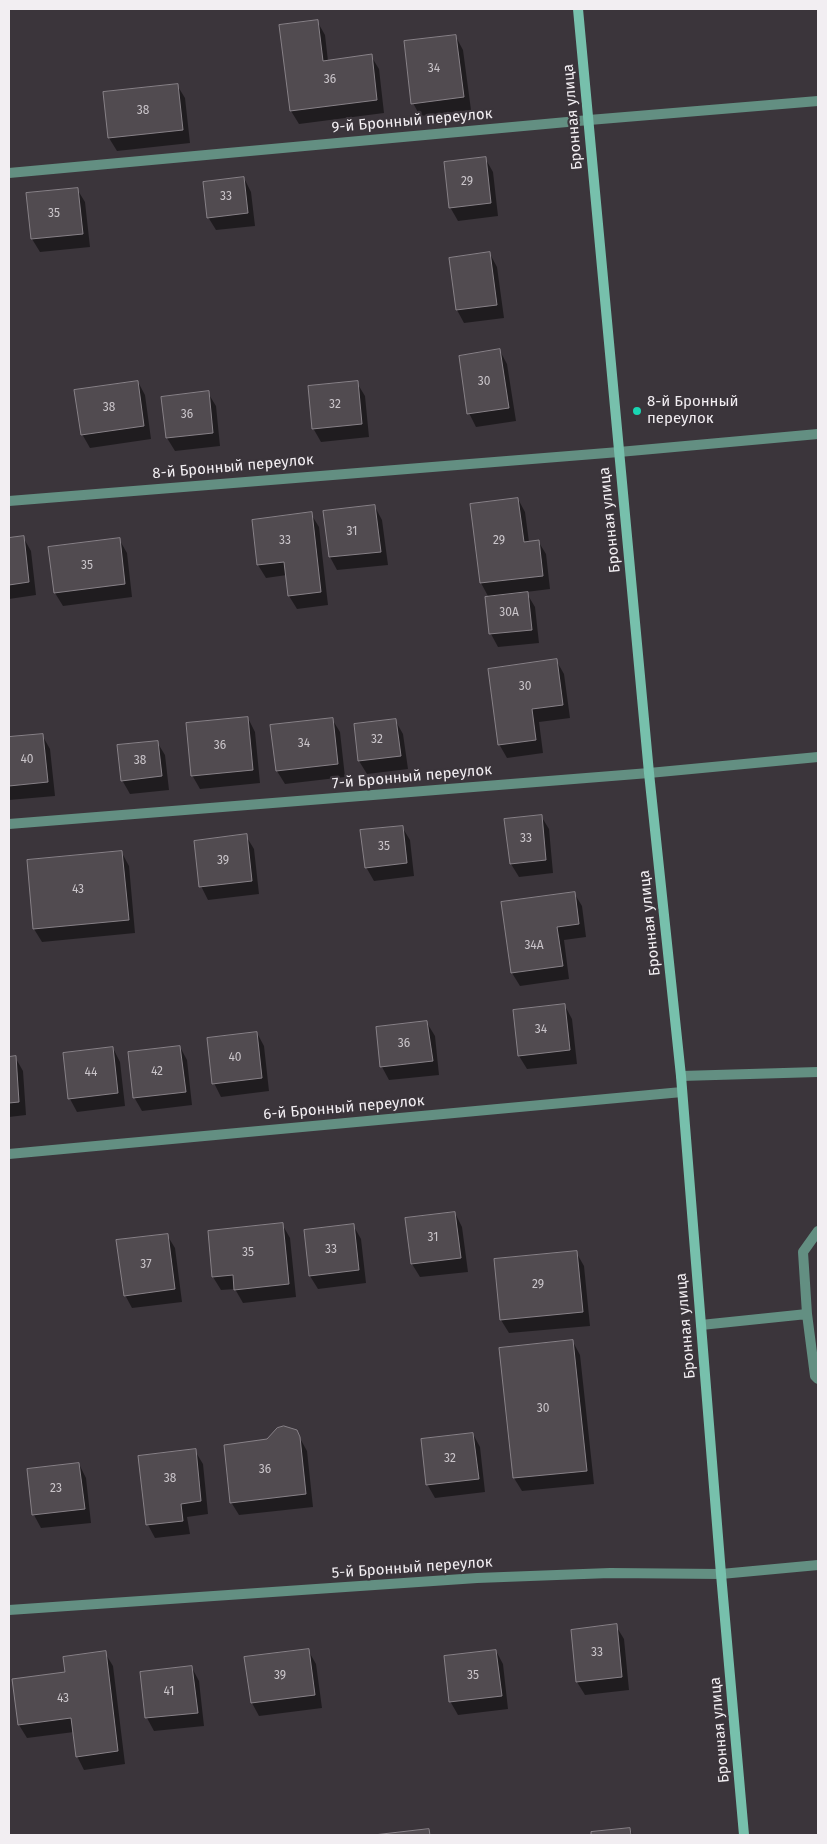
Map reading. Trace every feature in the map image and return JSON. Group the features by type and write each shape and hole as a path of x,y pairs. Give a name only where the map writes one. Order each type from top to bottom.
{"street":[{"name":"Бронная улица","path":"578,9 618,452 681,1076 744,1835"},
{"name":"9-й Бронный переулок","path":"9,173 818,101"},
{"name":"8-й Бронный переулок","path":"9,500 618,452 818,434"},
{"name":"7-й Бронный переулок","path":"9,824 649,773 818,757"},
{"path":"681,1076 818,1072"},
{"name":"6-й Бронный переулок","path":"9,1154 682,1092"},
{"path":"818,1231 803,1252 807,1314 815,1376 818,1379"},
{"path":"701,1325 807,1314"},
{"name":"5-й Бронный переулок","path":"9,1610 487,1578 610,1573 721,1574 818,1565"}],"building":[{"path":"318,20 323,61 372,54 377,100 290,111 279,25"},
{"path":"456,35 464,97 411,104 404,41"},
{"path":"178,84 183,130 108,138 103,92"},
{"path":"486,157 491,203 449,208 444,162"},
{"path":"244,177 248,213 207,218 203,182"},
{"path":"78,188 83,234 31,239 26,193"},
{"path":"490,252 497,305 456,310 449,258"},
{"path":"500,349 509,408 467,414 459,356"},
{"path":"138,381 144,426 81,435 74,390"},
{"path":"358,381 362,424 312,429 308,386"},
{"path":"209,391 213,433 166,438 161,397"},
{"path":"518,498 524,542 539,540 543,576 480,583 470,504"},
{"path":"375,505 381,552 329,557 323,511"},
{"path":"312,512 321,592 288,596 284,562 257,565 252,520"},
{"path":"24,536 29,582 9,585 9,538"},
{"path":"120,538 125,584 54,593 48,547"},
{"path":"528,592 532,630 489,634 485,597"},
{"path":"557,659 563,705 532,709 536,740 498,745 488,669"},
{"path":"248,717 253,770 191,776 186,723"},
{"path":"333,718 338,764 276,771 270,725"},
{"path":"396,719 401,756 358,761 354,724"},
{"path":"43,734 48,782 9,786 9,737"},
{"path":"158,741 162,776 121,781 117,745"},
{"path":"542,815 546,860 510,864 504,819"},
{"path":"403,826 407,863 365,868 360,830"},
{"path":"247,834 252,881 199,887 194,841"},
{"path":"122,851 129,920 33,929 27,860"},
{"path":"575,892 579,924 557,927 563,966 511,973 501,902"},
{"path":"565,1004 570,1050 518,1056 513,1010"},
{"path":"427,1021 433,1061 380,1067 376,1027"},
{"path":"257,1032 262,1078 212,1084 207,1038"},
{"path":"180,1046 186,1092 133,1098 128,1052"},
{"path":"113,1047 118,1093 68,1099 63,1053"},
{"path":"16,1056 19,1102 9,1103 9,1057"},
{"path":"455,1212 461,1258 411,1264 405,1218"},
{"path":"283,1223 289,1284 234,1290 233,1275 212,1277 208,1231"},
{"path":"354,1224 359,1270 309,1276 304,1230"},
{"path":"168,1234 175,1289 124,1296 116,1240"},
{"path":"577,1251 583,1312 500,1320 494,1259"},
{"path":"573,1340 587,1471 513,1478 499,1348"},
{"path":"284,1426 297,1430 300,1437 306,1494 230,1503 224,1445 267,1439 277,1428"},
{"path":"473,1433 479,1479 426,1485 421,1439"},
{"path":"196,1449 201,1501 181,1504 183,1521 146,1525 138,1456"},
{"path":"79,1463 85,1509 32,1515 27,1469"},
{"path":"617,1624 622,1677 576,1682 571,1630"},
{"path":"309,1649 315,1695 251,1703 244,1657"},
{"path":"496,1650 502,1696 449,1702 444,1656"},
{"path":"106,1651 118,1751 76,1757 71,1718 18,1725 12,1679 65,1672 63,1657"},
{"path":"192,1666 198,1713 145,1718 140,1672"},
{"path":"630,1828 631,1835 591,1835 591,1832"},
{"path":"429,1829 430,1835 374,1835"}],"place":[{"name":"8-й Бронный переулок","path":"637,411"}]}
